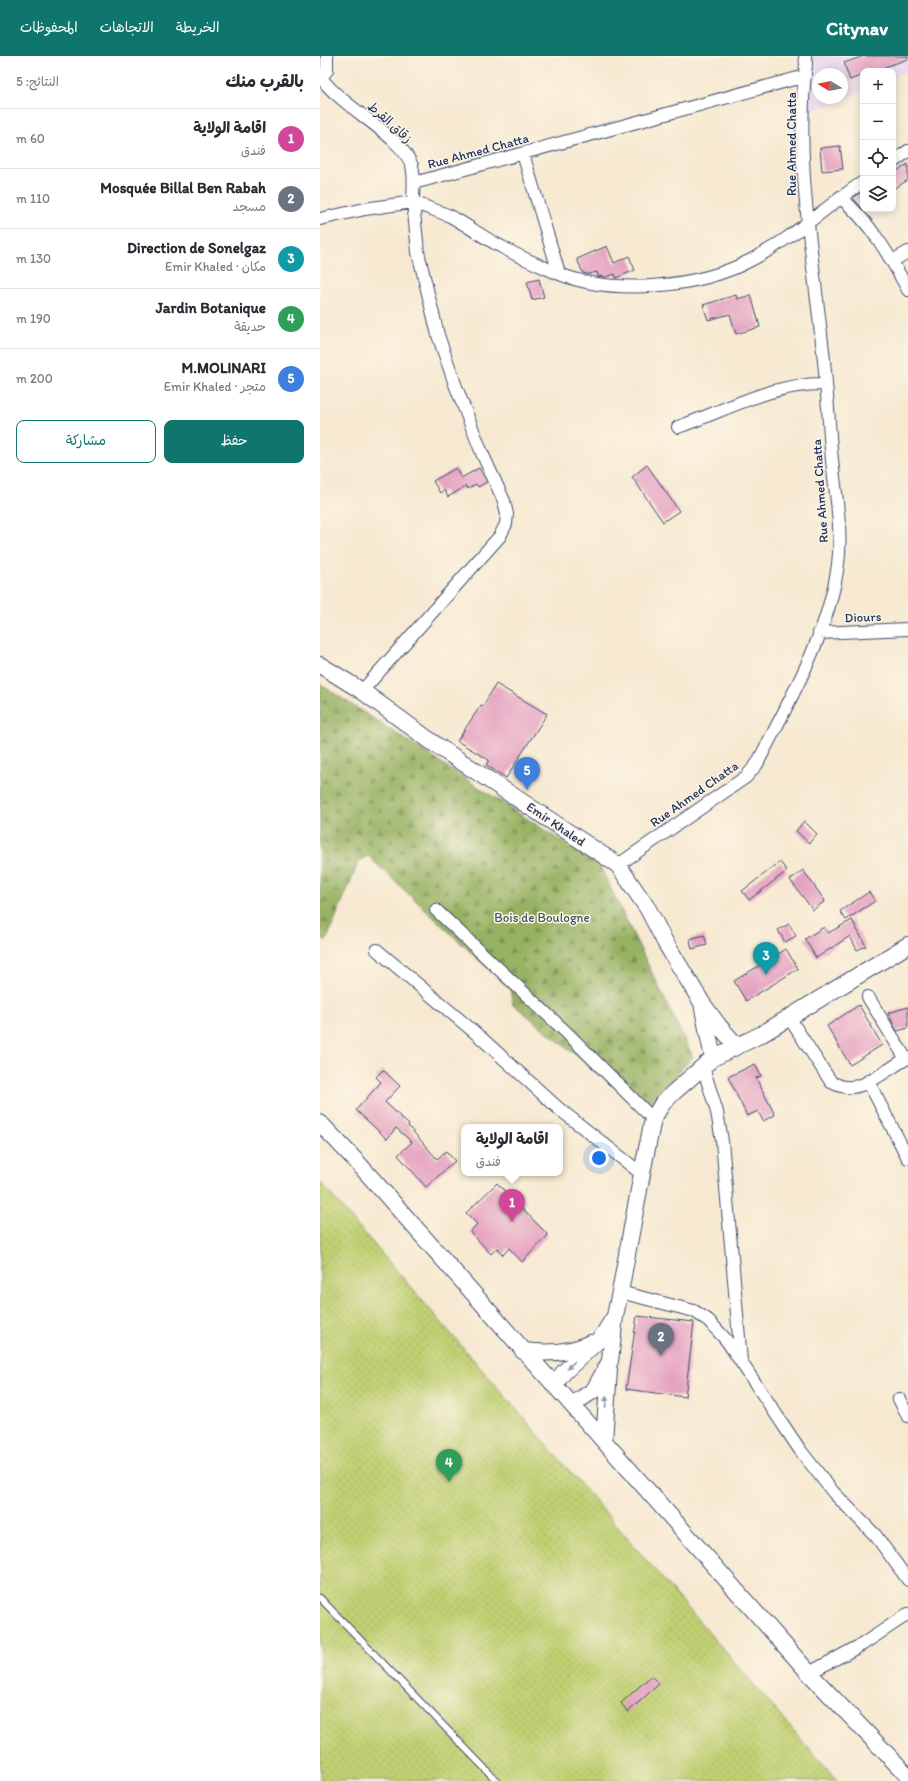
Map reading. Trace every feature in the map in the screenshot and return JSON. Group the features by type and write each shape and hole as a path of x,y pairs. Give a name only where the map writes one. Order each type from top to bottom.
{"street":[{"path":"320,78 327,70 327,56"},
{"name":"Rue Ahmed Chatta","path":"618,865 746,777 757,764 792,695 819,633 828,606 838,563 838,512 825,384 822,336 808,222 802,153 806,64 804,56"},
{"name":"Rue Ahmed Chatta","path":"414,183 805,76"},
{"name":"زقاق القرط","path":"320,78 340,97 395,143 412,165 414,183 413,202 418,252 438,335 456,387 482,453 504,501 507,514 506,524 500,536 362,691"},
{"path":"896,160 908,152"},
{"path":"523,154 559,273"},
{"path":"320,219 365,208 413,202 450,216 504,248 559,273 590,282 617,286 656,286 686,282 722,272 751,261 860,184"},
{"path":"840,197 853,208 870,229 892,261 908,290"},
{"path":"892,261 908,252"},
{"path":"678,427 768,391 812,383 825,384"},
{"name":"Diours","path":"819,633 908,629"},
{"name":"Emir Khaled","path":"320,665 362,691 436,745 618,865 648,909 665,942 702,1003"},
{"path":"436,910 550,1016 653,1119"},
{"path":"604,1441 615,1316 653,1119 667,1098 708,1063 736,1046 762,1034 788,1016 908,945"},
{"path":"377,950 479,1036 558,1108 642,1174"},
{"path":"788,1016 831,1082 840,1086 852,1088 868,1081 907,1059 868,997"},
{"path":"702,1003 736,1046"},
{"path":"702,1003 708,1063 722,1141 741,1362"},
{"path":"868,1081 908,1158"},
{"path":"320,1122 358,1163 523,1351 572,1404 809,1673 908,1776"},
{"path":"620,1292 694,1311 708,1320 727,1341 800,1450 833,1492 876,1536 908,1580"},
{"path":"554,1385 568,1367 602,1337 615,1316"},
{"path":"523,1351 541,1353 568,1351 586,1346 602,1337"},
{"path":"572,1404 594,1390 610,1361"},
{"path":"899,1400 908,1416"},
{"path":"809,1673 863,1644 908,1614"}],"lane":[{"path":"320,1598 497,1781"}],"shaded area":[{"path":"806,56 908,56 908,70 896,76 896,68 860,68 860,92 848,98 848,68 812,68 812,104 835,104 807,111"}],"green space":[{"name":"Bois de Boulogne","path":"320,684 600,866 693,1057 643,1110 513,1004 510,989 368,856 359,861 326,941 320,936"},
{"path":"320,1182 837,1781 320,1781"}],"building":[{"path":"864,56 908,56 908,59 882,68 860,68 860,76 850,80 848,68 846,68 844,63"},
{"path":"840,146 843,169 822,171 820,148"},
{"path":"908,164 908,180 896,187 896,176 896,171"},
{"path":"860,193 860,206 853,198"},
{"path":"607,246 614,263 629,256 635,270 616,278 615,274 606,277 598,276 597,272 589,274 583,273 577,259"},
{"path":"539,279 544,297 532,300 527,282"},
{"path":"736,295 737,299 751,295 760,327 736,334 730,314 708,320 703,305"},
{"path":"647,465 679,511 663,522 632,477"},
{"path":"456,468 461,478 479,468 487,482 478,487 476,484 468,489 466,486 448,497 444,490 440,493 433,481"},
{"path":"496,684 547,714 506,778 486,765 489,760 457,741 481,705 483,706"},
{"path":"804,821 817,834 809,843 796,831"},
{"path":"780,862 787,871 749,900 742,891"},
{"path":"803,870 825,901 813,910 790,880"},
{"path":"869,892 875,901 846,920 840,911"},
{"path":"852,920 866,946 857,950 850,936 816,958 805,939 824,927 828,933"},
{"path":"789,924 796,936 785,942 778,930"},
{"path":"704,935 707,945 692,949 690,939"},
{"path":"786,949 798,969 746,1001 734,981"},
{"path":"859,1005 882,1045 850,1065 827,1026"},
{"path":"908,1007 908,1028 897,1031 888,1013"},
{"path":"755,1064 761,1076 756,1078 775,1115 763,1121 758,1111 747,1116 728,1077"},
{"path":"383,1070 400,1086 385,1102 409,1125 408,1126 437,1159 446,1151 455,1161 426,1187 398,1155 412,1142 396,1128 387,1139 356,1110 381,1082 376,1077"},
{"path":"497,1183 548,1235 522,1262 509,1248 503,1255 497,1248 491,1254 470,1232 477,1224 466,1213"},
{"path":"637,1316 694,1322 685,1397 626,1389"},
{"path":"651,1676 659,1684 628,1712 621,1703"}],"place":[{"name":"M.MOLINARI","path":"527,790"},
{"name":"Direction de Sonelgaz","path":"766,975"},
{"name":"اقامة الولاية","path":"512,1222"},
{"name":"Mosquée Billal Ben Rabah","path":"661,1356"},
{"name":"Jardin Botanique","path":"449,1482"}]}
